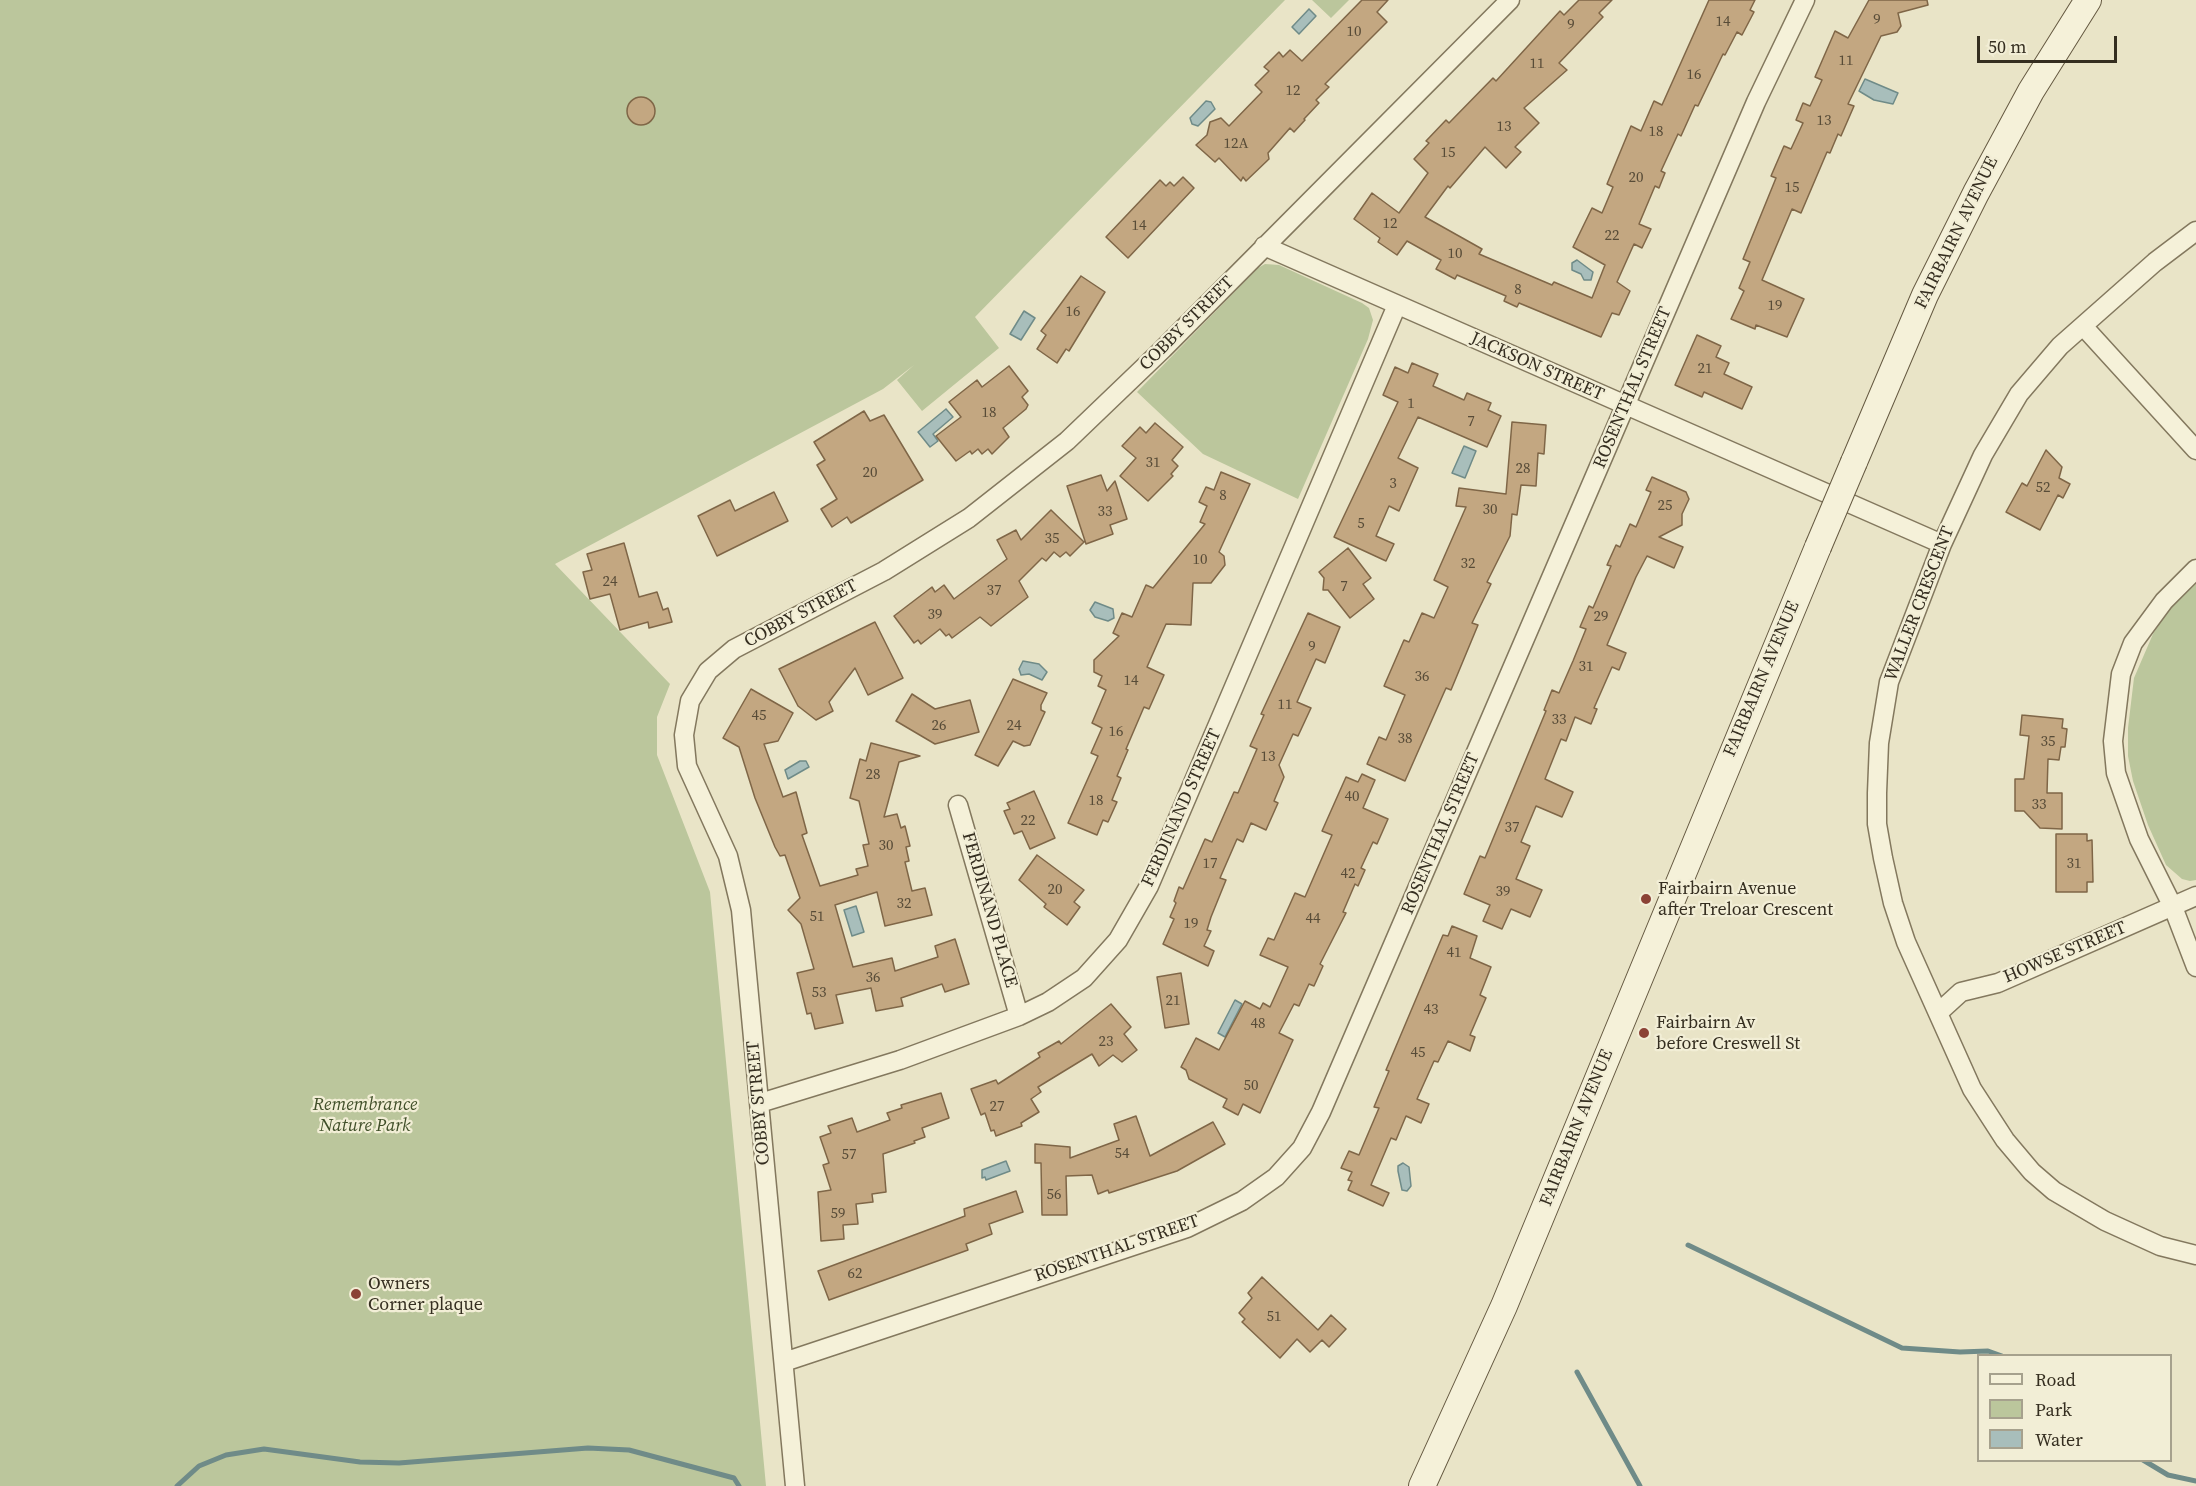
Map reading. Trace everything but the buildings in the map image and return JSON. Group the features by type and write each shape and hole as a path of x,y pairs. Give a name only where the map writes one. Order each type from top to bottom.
{"main road":[{"name":"FAIRBAIRN AVENUE","path":"1422,1486 1504,1306 1818,547 1925,295 2031,91 2088,0"},
{"name":"FAIRBAIRN AVENUE","path":"1438,1486 1450,1441 1473,1375"}],"street":[{"name":"COBBY STREET","path":"795,1486 741,910 728,856 687,766 684,735 690,701 708,671 734,649 884,571 969,518 1067,441 1163,349 1509,0"},
{"name":"ROSENTHAL STREET","path":"784,1362 1186,1228 1242,1201 1276,1177 1302,1148 1322,1112 1751,113 1805,0"},
{"name":"WALLER CRESCENT","path":"2196,231 2155,262 2048,360 2019,394 1983,454 1942,543 1888,682 1879,743 1877,793 1877,824 1893,903 1906,942 1972,1089 2005,1140 2032,1172 2054,1191 2105,1221 2160,1246 2196,1255"},
{"name":"JACKSON STREET","path":"1264,246 1942,543"},
{"name":"FERDINAND STREET","path":"760,1103 900,1060 1019,1016 1048,1002 1084,978 1118,940 1149,886 1397,305"},
{"path":"2083,326 2196,450"},
{"path":"2196,569 2164,601 2133,643 2121,674 2113,741 2116,773 2139,839 2173,907 2196,967"},
{"name":"FERDINAND PLACE","path":"958,805 1019,1016"},
{"name":"HOWSE STREET","path":"1938,1013 1962,992 1998,983 2196,896"}],"green space":[{"name":"Remembrance Nature Park","path":"0,0 1285,0 975,317 999,348 922,411 897,380 914,365 883,389 555,564 670,684 657,717 657,755 710,892 766,1486 0,1486"},
{"path":"1312,0 1349,0 1331,18"},
{"path":"1265,264 1279,265 1362,303 1369,308 1373,320 1368,339 1298,499 1203,454 1137,392 1258,268"},
{"path":"2196,581 2196,880 2190,881 2182,879 2166,865 2148,825 2133,781 2128,756 2128,728 2134,678 2153,634 2167,611"}],"water":[{"path":"1309,9 1316,16 1299,34 1292,27"},
{"path":"1865,79 1898,93 1893,104 1874,100 1859,91"},
{"path":"1206,101 1211,102 1215,109 1198,126 1192,124 1190,118"},
{"path":"1577,260 1593,272 1591,280 1584,280 1581,274 1572,270 1572,263"},
{"path":"1024,311 1035,318 1021,340 1010,334"},
{"path":"946,409 953,417 933,434 938,441 930,447 918,432"},
{"path":"1464,446 1476,451 1465,478 1452,473"},
{"path":"1095,602 1113,609 1114,618 1108,621 1095,617 1090,610"},
{"path":"1023,661 1039,664 1047,672 1042,680 1029,674 1021,675 1019,669"},
{"path":"800,761 806,761 809,767 788,779 785,770"},
{"path":"856,906 864,932 852,936 844,910"},
{"path":"1235,1000 1242,1004 1225,1037 1218,1033"},
{"path":"1006,1161 1010,1171 986,1180 985,1177 982,1178 982,1170"},
{"path":"1403,1163 1409,1167 1411,1186 1407,1191 1402,1190 1398,1171 1398,1166"}],"waterway":[{"path":"1688,1245 1902,1348 1960,1352 1988,1351 1996,1354"},
{"path":"1577,1372 1640,1486"},
{"path":"177,1486 199,1466 226,1455 264,1449 360,1462 399,1463 588,1448 629,1450 734,1478 739,1486"},
{"path":"2146,1462 2168,1475 2196,1481"}],"place":[{"name":"Fairbairn Avenue after Treloar Crescent","path":"1646,899"},
{"name":"Fairbairn Av before Creswell St","path":"1644,1033"},
{"name":"Owners Corner plaque","path":"356,1294"}]}
